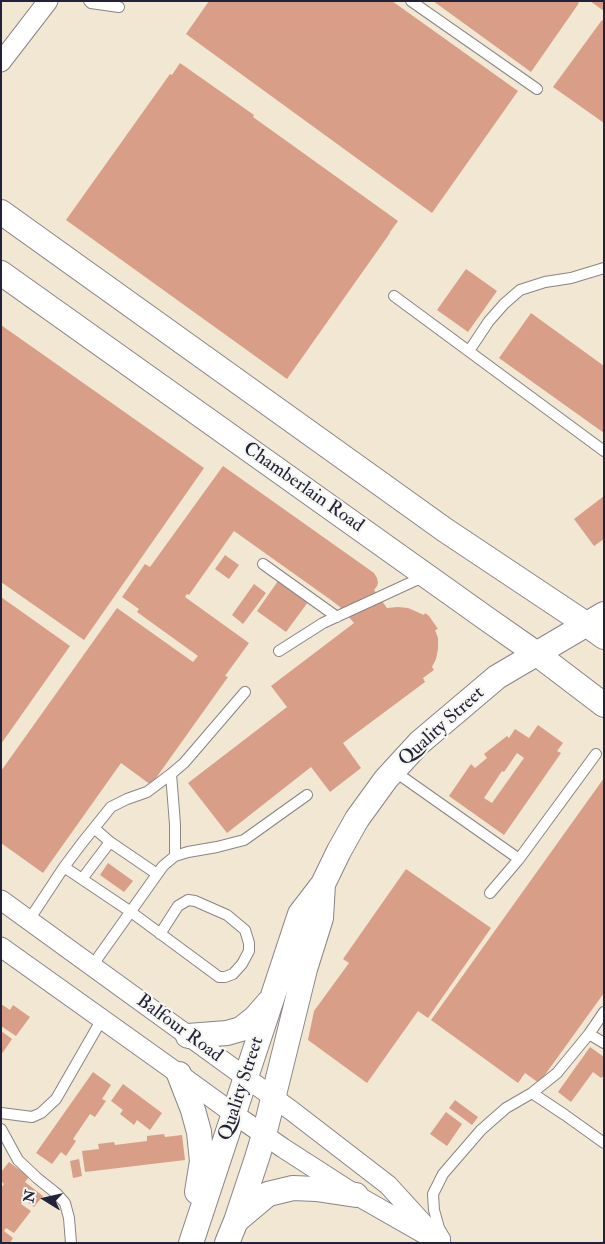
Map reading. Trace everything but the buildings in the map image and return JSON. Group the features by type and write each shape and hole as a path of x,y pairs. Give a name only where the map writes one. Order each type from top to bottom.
{"street":[{"path":"1,62 48,1"},
{"path":"1,212 445,530 598,625"},
{"name":"Chamberlain Road","path":"1,273 537,654 604,705"},
{"name":"Quality Street","path":"190,1243 300,914 323,884 357,820 386,779 419,743 497,677 537,654 598,625"},
{"name":"Quality Street","path":"227,1243 258,1158 305,969 320,918 323,884"},
{"name":"Balfour Road","path":"1,900 274,1098 388,1185 440,1243"},
{"name":"Balfour Road","path":"1,946 283,1148 356,1195 440,1243"},
{"path":"188,1036 227,1033 241,1029 255,1018 273,996"},
{"path":"179,1074 199,1132 202,1162 190,1243"},
{"path":"236,1221 268,1194 293,1188 316,1189 356,1195"}],"lane":[{"path":"89,1 91,3 119,7"},
{"path":"411,1 536,89"},
{"path":"469,351 489,321 520,290 604,268"},
{"path":"394,296 604,451"},
{"path":"263,564 337,617"},
{"path":"279,650 323,624 426,576"},
{"path":"29,920 64,867 112,807 127,799 148,792 184,763 245,692"},
{"path":"490,893 519,859 596,754"},
{"path":"394,771 519,859"},
{"path":"171,774 175,824 174,856"},
{"path":"92,966 163,866 174,856 216,848 244,840 307,795"},
{"path":"94,828 110,842 158,874"},
{"path":"82,879 110,842"},
{"path":"64,867 131,912 160,934 219,977 233,974 242,964 249,951 245,930 227,915 195,901 188,900 178,906 160,934"},
{"path":"449,1243 439,1228 434,1210 433,1194 443,1174 481,1130 506,1108 532,1093 558,1072 604,1012"},
{"path":"1,1113 32,1118 41,1113 56,1099 102,1019"},
{"path":"589,1034 604,1043"},
{"path":"532,1093 604,1143"},
{"path":"1,1129 18,1160 65,1203 69,1218 71,1243"}]}
